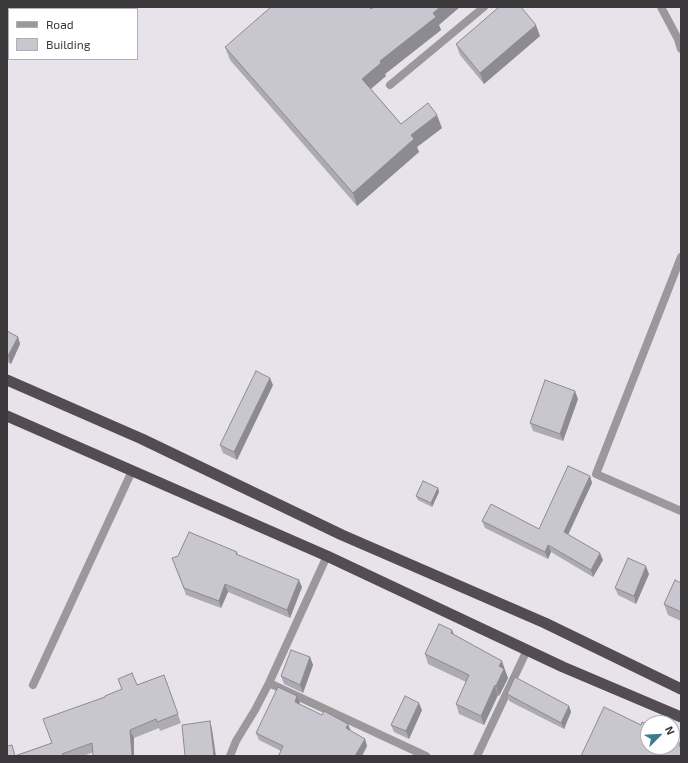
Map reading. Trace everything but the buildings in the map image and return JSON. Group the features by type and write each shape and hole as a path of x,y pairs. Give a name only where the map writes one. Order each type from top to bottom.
{"highway":[{"path":"7,380 142,439 342,535 546,623 681,689"},
{"path":"7,416 327,556 563,667 681,717"}],"street":[{"path":"390,85 484,7"},
{"path":"661,7 679,38 681,49"},
{"path":"681,257 596,474 681,511"},
{"path":"33,684 132,470"},
{"path":"230,756 236,741 269,683 327,556"},
{"path":"477,756 527,650"},
{"path":"269,683 426,756"}]}
